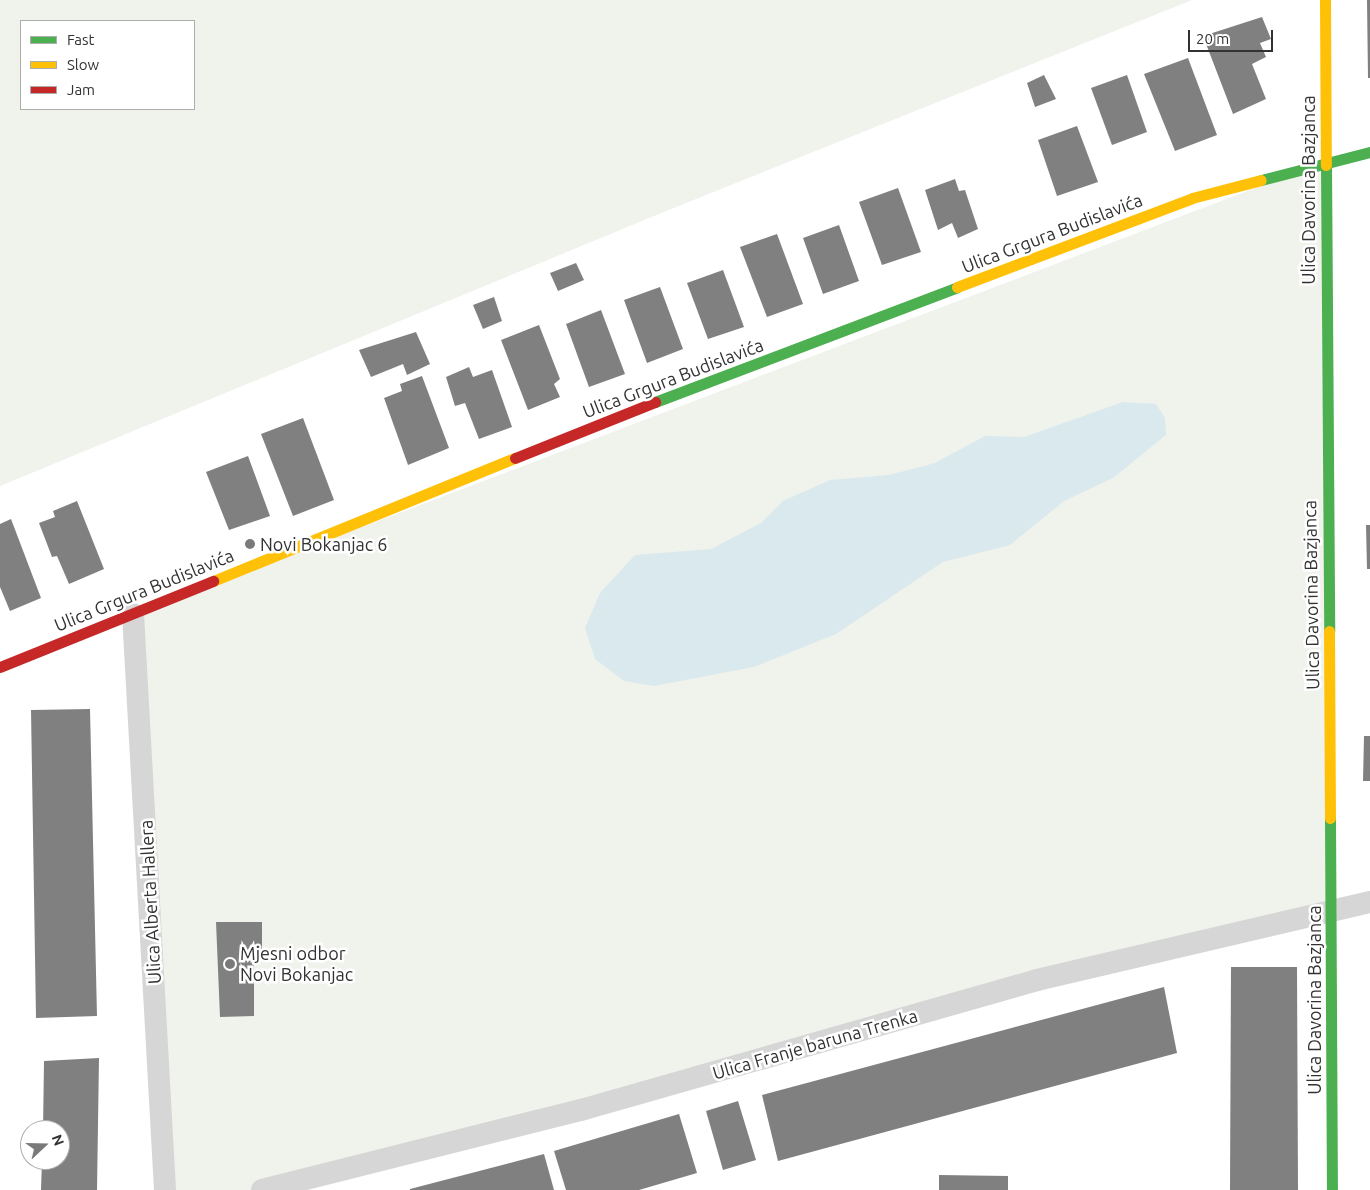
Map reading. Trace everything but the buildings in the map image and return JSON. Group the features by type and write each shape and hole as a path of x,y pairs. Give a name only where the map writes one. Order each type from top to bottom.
{"street":[{"name":"Ulica Davorina Bazjanca","path":"1325,0 1324,162 1332,1190"},
{"name":"Ulica Grgura Budislavića","path":"0,667 677,393 1088,237 1192,198 1324,162 1370,152"},
{"name":"Ulica Alberta Hallera","path":"133,614 165,1190"},
{"name":"Ulica Franje baruna Trenka","path":"262,1190 581,1110 1037,980 1331,908 1370,902"}],"shaded area":[{"path":"0,0 1192,0 671,209 0,486"},
{"path":"1324,162 1331,909 267,1190 165,1190 133,614"},
{"path":"1123,402 1156,404 1165,418 1166,435 1113,478 1064,501 1010,545 943,562 836,634 754,667 654,686 624,681 595,659 585,628 600,593 635,555 711,549 761,523 783,501 830,480 889,475 935,463 985,436 1024,437"}],"traffic: fast":[{"path":"1261,180 1370,152"},
{"path":"1326,165 1329,631"},
{"path":"655,402 957,287"},
{"path":"1330,818 1332,1190"}],"traffic: slow":[{"path":"1325,0 1326,165"},
{"path":"957,287 1192,198 1261,180"},
{"path":"213,581 515,458"},
{"path":"1329,631 1330,818"}],"traffic: jam":[{"path":"515,458 655,402"},
{"path":"0,667 213,581"}],"place":[{"name":"Novi Bokanjac 6","path":"250,544"},
{"name":"Mjesni odbor Novi Bokanjac","path":"230,964"}]}
